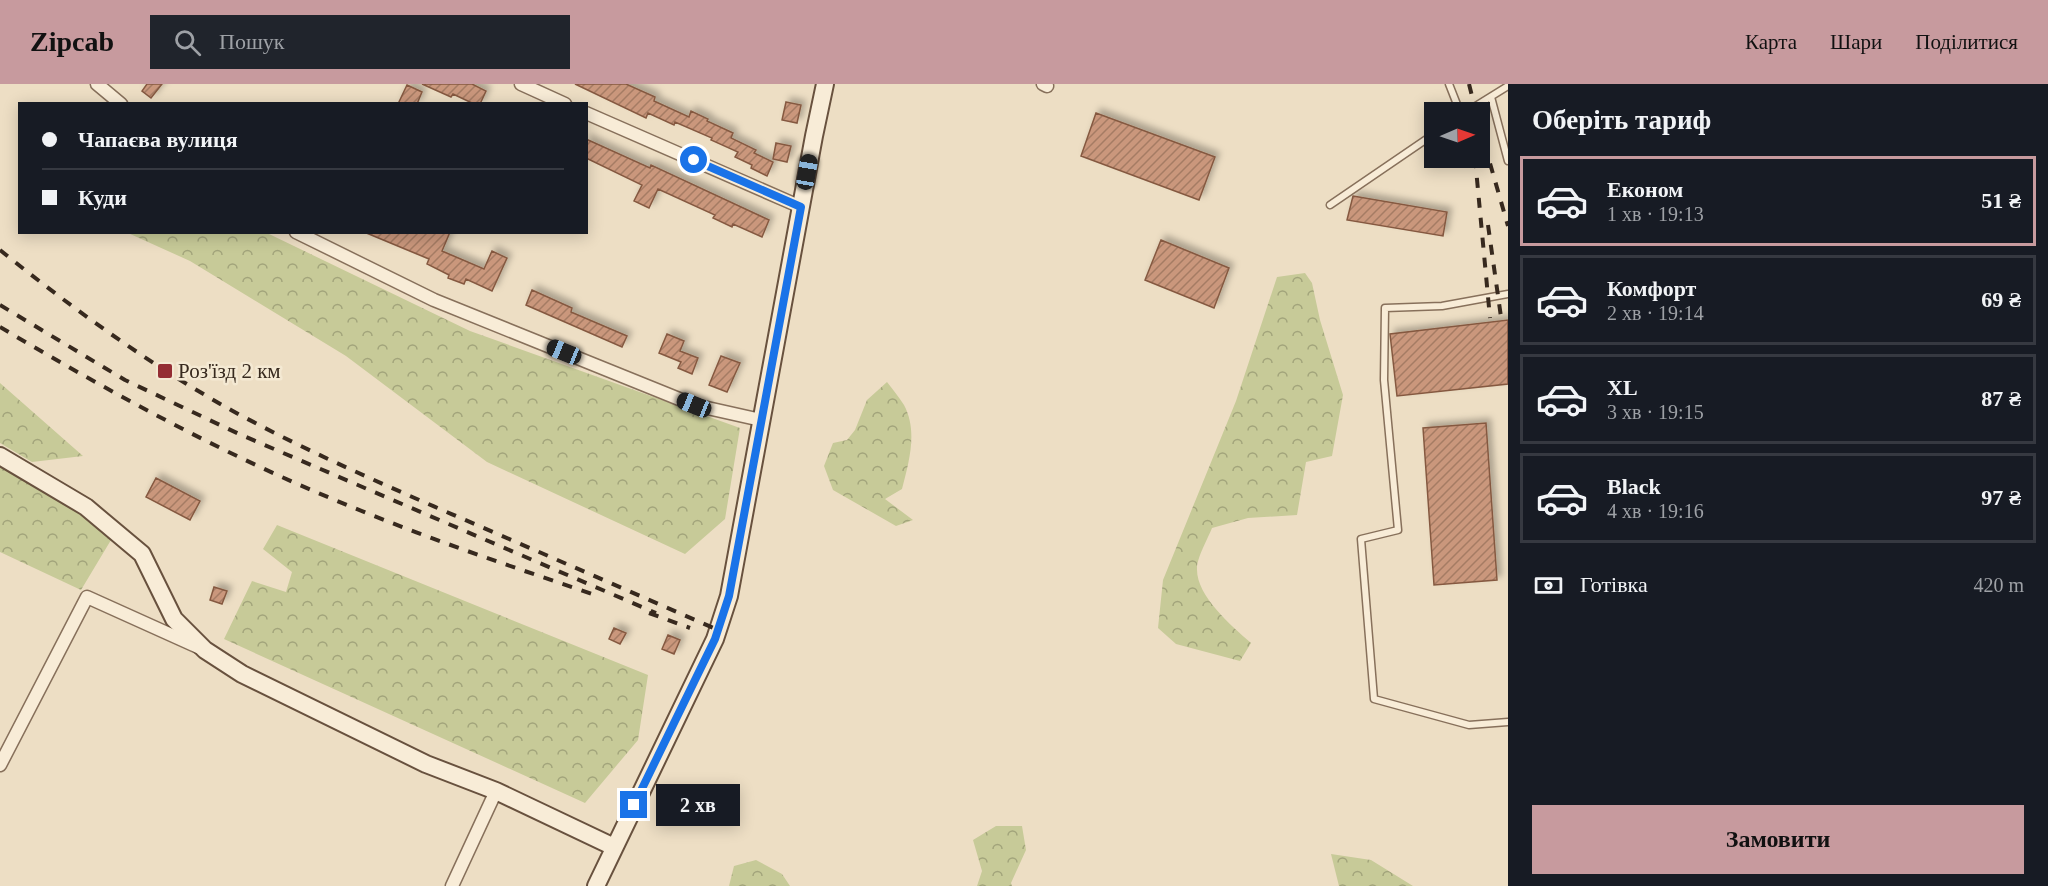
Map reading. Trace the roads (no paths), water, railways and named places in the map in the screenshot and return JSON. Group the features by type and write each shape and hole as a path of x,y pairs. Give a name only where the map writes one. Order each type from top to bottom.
{"main road":[{"path":"596,886 715,639 729,596 825,84"},
{"path":"0,456 86,507 142,554 174,619 205,650 242,675 426,764 496,791 614,847"}],"street":[{"path":"97,84 119,102"},
{"path":"521,84 562,102"},
{"path":"588,114 801,207"},
{"path":"300,234 434,300 694,405 761,420"},
{"path":"0,765 87,597 205,650"},
{"path":"452,886 496,791"}],"lane":[{"path":"1449,84 1457,102"},
{"path":"1483,102 1508,86"},
{"path":"1491,97 1508,160"},
{"path":"1330,205 1424,141"},
{"path":"1508,294 1442,306 1385,308 1384,380 1398,530 1361,539 1374,699 1469,725 1508,722"}],"railway":[{"path":"1469,84 1474,102"},
{"path":"1490,163 1508,226"},
{"path":"1476,168 1490,318"},
{"path":"1488,225 1501,317"},
{"path":"0,250 141,355 259,425 371,479 718,630"},
{"path":"0,305 125,380 239,434 656,613"},
{"path":"0,327 164,420 249,462 431,538 595,595"},
{"path":"649,613 690,628"}],"place":[{"name":"Роз'їзд 2 км","path":"165,371"}]}
